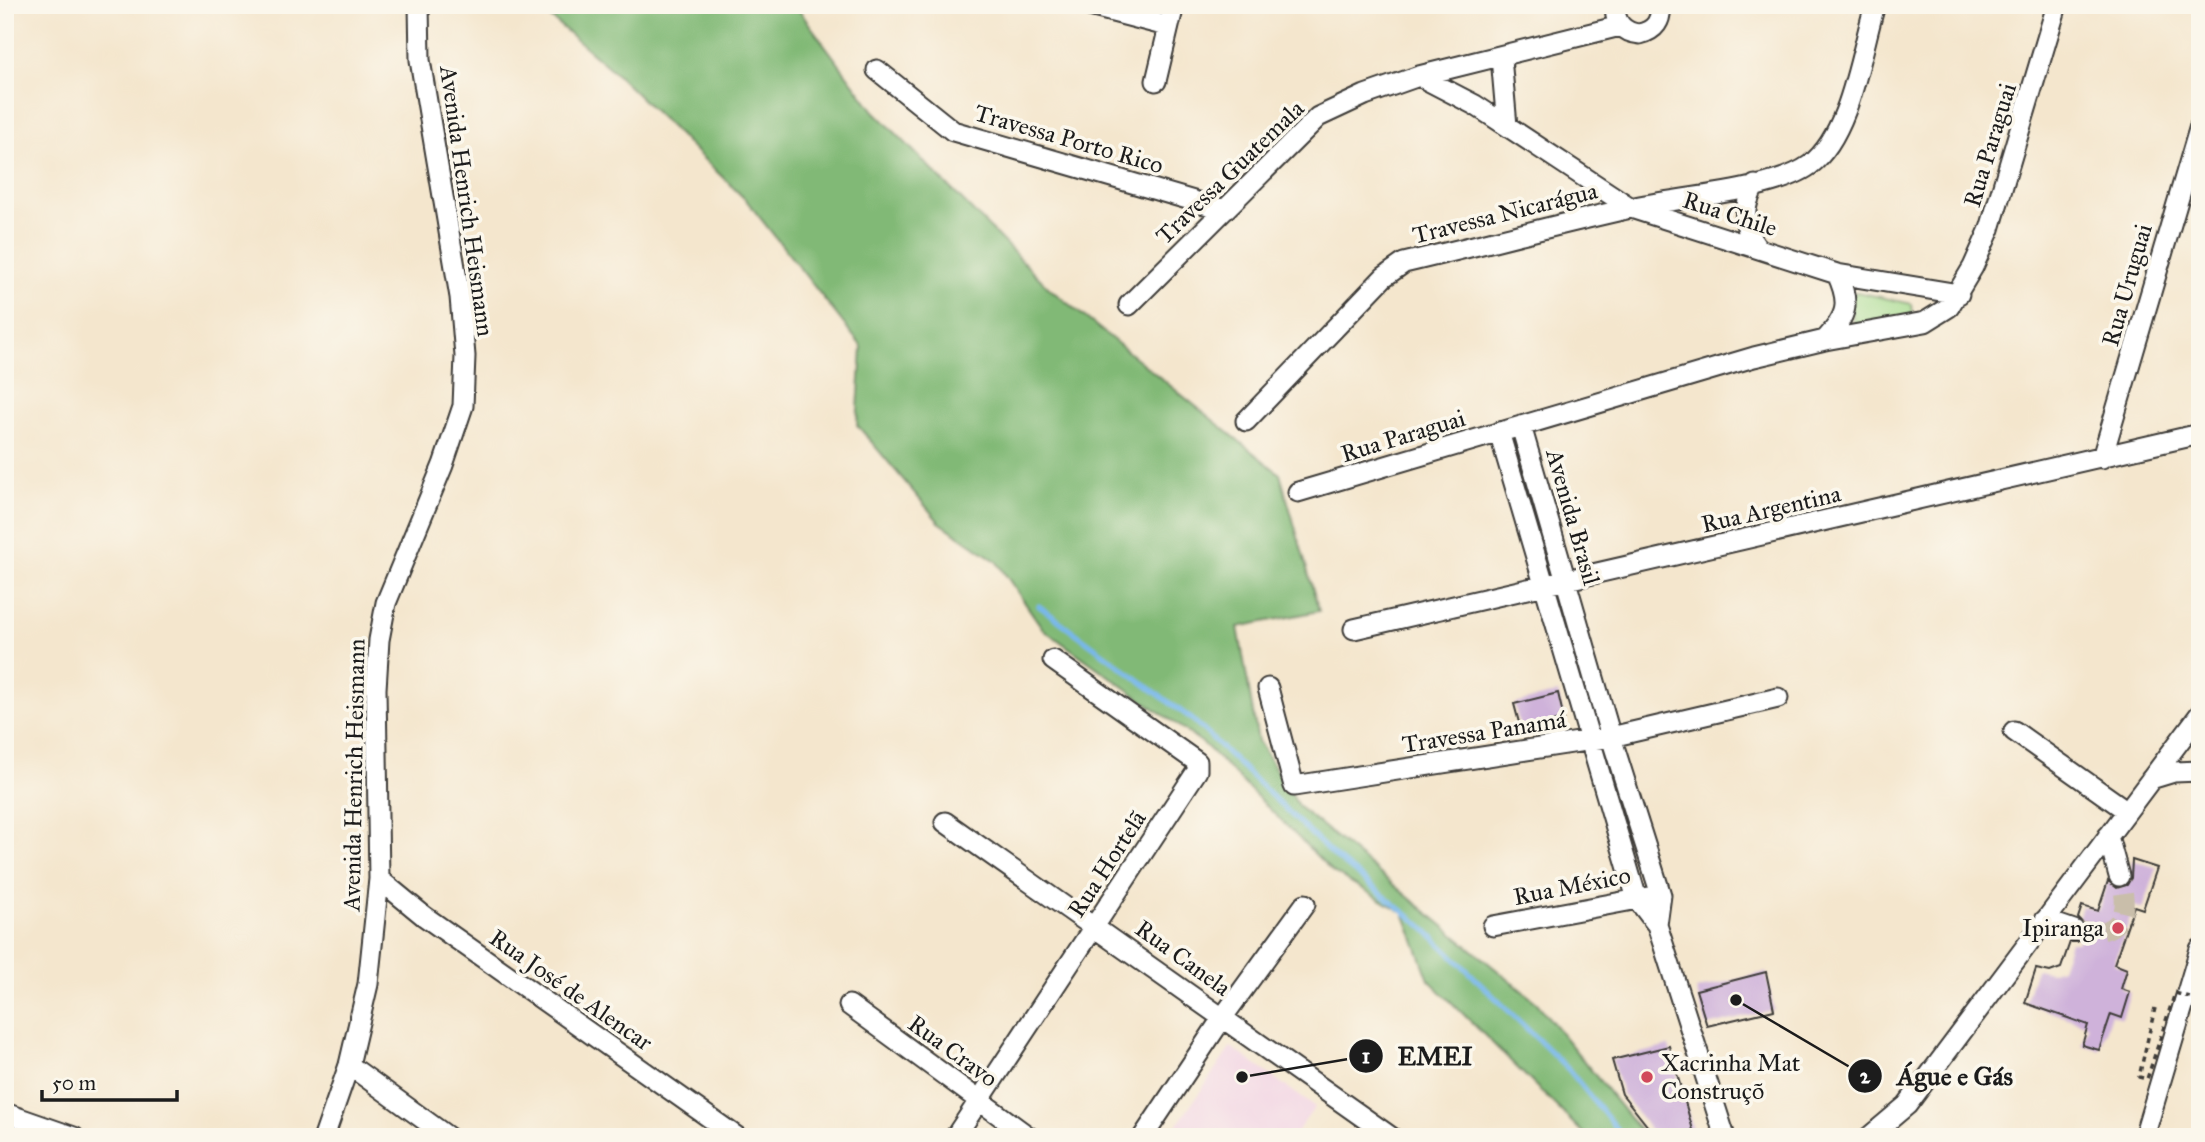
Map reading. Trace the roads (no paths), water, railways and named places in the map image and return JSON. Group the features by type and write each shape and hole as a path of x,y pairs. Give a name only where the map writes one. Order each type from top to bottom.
{"street":[{"name":"Avenida Henrich Heismann","path":"324,1137 349,1065 368,984 379,879 376,689 379,640 386,603 443,465 463,406 465,356 460,297 422,74 419,5"},
{"path":"1086,5 1167,26"},
{"path":"1156,81 1174,5"},
{"path":"1615,5 1616,19 1620,26"},
{"name":"Travessa Guatemala","path":"1129,305 1318,117 1365,95 1419,76 1620,26 1633,34 1647,32 1659,21 1660,5"},
{"name":"Travessa Nicarágua","path":"1246,421 1384,277 1404,263 1631,208 1755,186 1784,179 1802,169 1831,142 1843,114 1875,5"},
{"name":"Rua Paraguai","path":"1825,340 1934,319 1959,294 1990,229 2057,5"},
{"path":"1502,57 1507,127"},
{"name":"Travessa Porto Rico","path":"877,70 953,131 1225,210"},
{"name":"Rua Chile","path":"1419,76 1507,127 1631,208 1837,274 1959,294"},
{"name":"Rua Uruguai","path":"2102,458 2200,126"},
{"path":"1755,186 1745,211 1749,237 1757,248"},
{"path":"1825,340 1842,321 1846,305 1844,289 1837,274"},
{"name":"Avenida Brasil","path":"1725,1137 1657,925 1637,899 1610,804 1601,739 1566,581 1521,426 1825,340"},
{"name":"Rua Paraguai","path":"1298,492 1521,426"},
{"name":"Avenida Brasil","path":"1499,432 1546,586 1601,739 1629,797 1661,895 1657,925"},
{"name":"Rua Argentina","path":"1353,629 2102,458 2200,433"},
{"name":"Rua Hortelã","path":"954,1137 980,1102 1197,771 1197,762 1053,660"},
{"name":"Travessa Panamá","path":"1268,688 1294,786 1601,739 1777,698"},
{"path":"1869,1137 1907,1105 2200,715"},
{"path":"2014,731 2127,811"},
{"path":"2151,779 2174,772 2200,771"},
{"path":"1610,804 1629,797"},
{"name":"Rua Canela","path":"945,822 1096,926 1391,1137"},
{"path":"2108,836 2119,876"},
{"name":"Rua José de Alencar","path":"379,879 424,916 737,1137"},
{"name":"Rua México","path":"1493,926 1661,895"},
{"path":"1143,1137 1223,1017 1305,904"},
{"path":"2045,920 2074,930"},
{"path":"2144,1137 2200,949"},
{"name":"Rua Cravo","path":"849,1005 1030,1137"},
{"path":"349,1065 448,1137"},
{"path":"5,1113 74,1137"}],"waterway":[{"path":"1039,606 1193,720 1335,857 1422,926 1569,1070 1623,1137"}],"tunnel":[{"path":"2074,930 2101,931 2118,922 2124,903 2119,876"}],"place":[{"name":"Ipiranga","path":"2118,928"},
{"name":"Águe e Gás","path":"1736,1000"},
{"name":"EMEI","path":"1242,1077"},
{"name":"Xacrinha Mat Construçõ","path":"1647,1077"}]}
